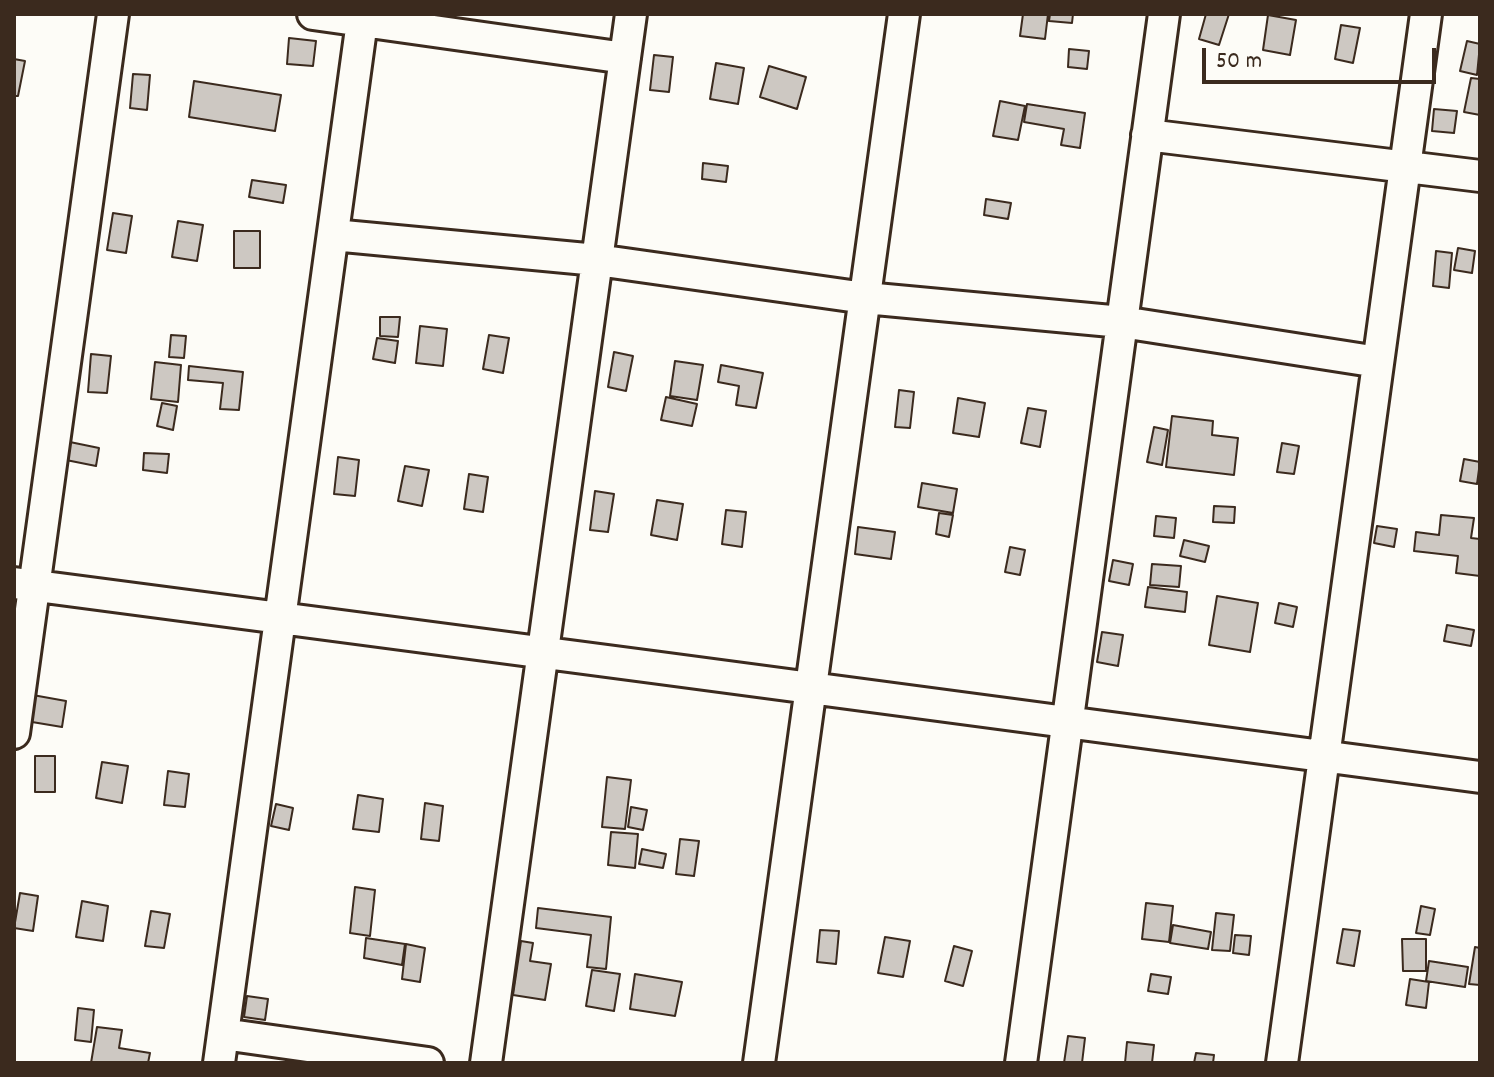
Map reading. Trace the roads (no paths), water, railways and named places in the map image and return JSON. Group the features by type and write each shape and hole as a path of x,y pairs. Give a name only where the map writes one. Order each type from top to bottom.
{"street":[{"path":"14,733 24,584 113,14"},
{"path":"313,14 362,18 625,58"},
{"path":"486,1063 631,14"},
{"path":"759,1063 904,14"},
{"path":"1021,1063 1164,14"},
{"path":"1282,1063 1426,14"},
{"path":"362,18 221,1049 428,1063"},
{"path":"1147,135 1480,176"},
{"path":"333,235 597,260 865,298 1122,322 1378,362"},
{"path":"24,584 1480,777"}]}
